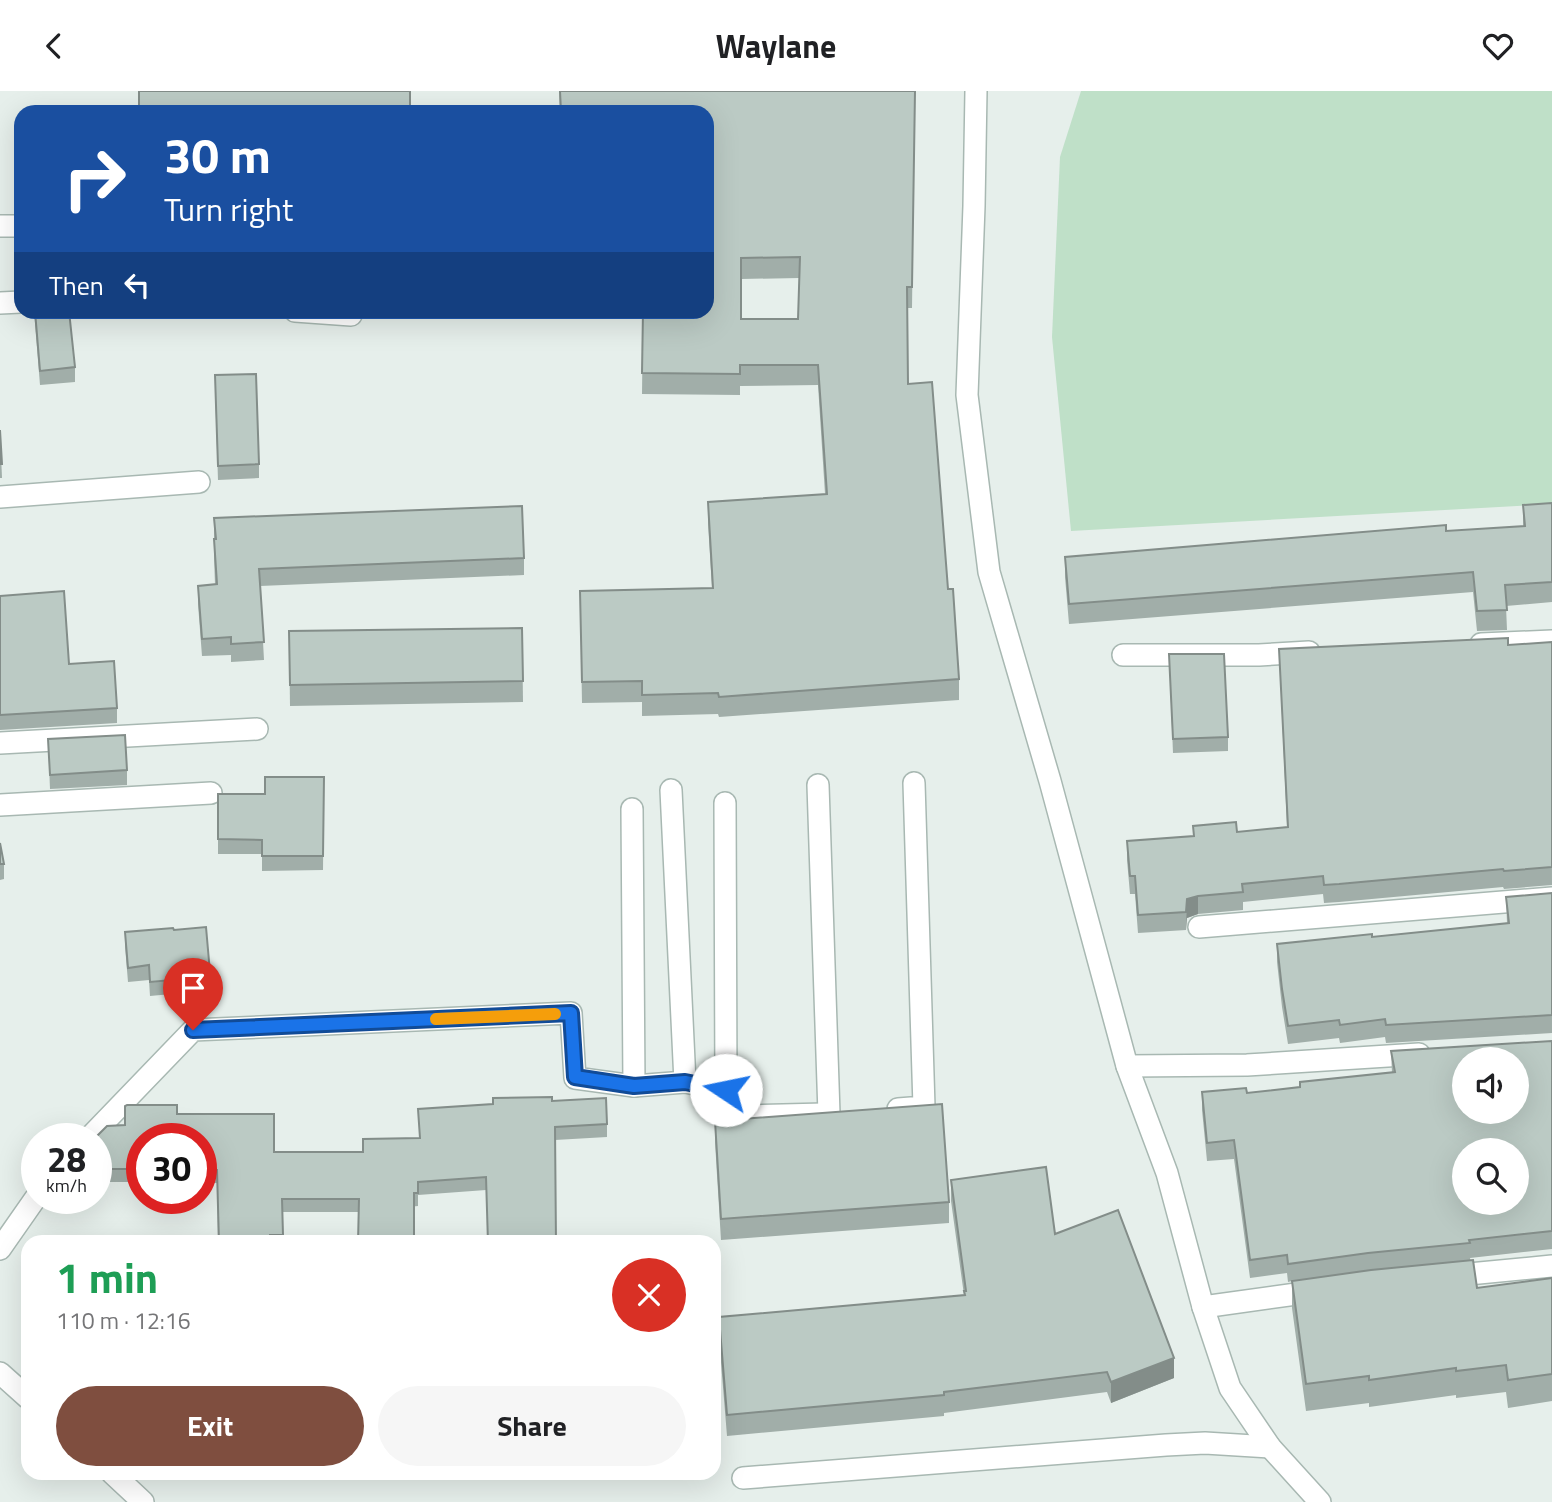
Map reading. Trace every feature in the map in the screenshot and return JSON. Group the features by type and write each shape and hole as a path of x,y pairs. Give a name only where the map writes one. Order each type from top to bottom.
{"street":[{"path":"976,91 967,395 989,572 1050,781 1127,1066 1167,1173 1203,1307 1230,1388 1270,1447 1320,1502"},
{"path":"0,497 199,482"},
{"path":"1454,645 1552,641"},
{"path":"1123,655 1259,655 1329,651"},
{"path":"0,743 257,729"},
{"path":"884,1110 924,1107 914,783"},
{"path":"725,803 726,1090 741,1116 836,1113 818,785"},
{"path":"671,790 685,1082"},
{"path":"0,805 212,793"},
{"path":"632,809 634,1086"},
{"path":"1199,927 1552,898"},
{"path":"103,1123 193,1030 571,1013 575,1077 634,1086 685,1082 726,1090"},
{"path":"1127,1066 1247,1065 1441,1053"},
{"path":"0,1249 24,1214"},
{"path":"1435,1278 1552,1266"},
{"path":"1203,1307 1344,1288"},
{"path":"0,1373 21,1392"},
{"path":"743,1478 1166,1445 1205,1443 1270,1447"},
{"path":"119,1480 143,1502"}],"green space":[{"path":"1081,91 1552,91 1552,504 1071,531 1052,337 1060,157"}],"building":[{"path":"139,91 410,91 410,105 139,105"},
{"path":"560,91 915,91 912,287 907,287 908,384 932,382 948,589 953,589 959,679 719,697 718,693 642,695 642,681 582,682 580,591 713,588 708,502 827,494 818,365 740,365 740,374 642,373 643,319 714,319 714,105 561,105","holes":["800,257 798,319 741,319 741,258"]},
{"path":"36,319 70,319 75,367 40,371"},
{"path":"256,374 259,464 218,466 215,375"},
{"path":"0,430 2,464 0,464"},
{"path":"1552,503 1552,582 1505,585 1507,610 1477,611 1473,572 1069,604 1065,557 1446,525 1446,531 1525,526 1523,505"},
{"path":"522,506 524,558 259,569 264,642 231,644 231,637 202,639 198,586 217,584 214,518"},
{"path":"64,591 69,664 114,661 117,708 0,715 0,596"},
{"path":"522,628 523,681 290,685 289,631"},
{"path":"1508,638 1508,645 1552,642 1552,867 1324,885 1323,876 1242,884 1243,892 1187,899 1186,912 1138,915 1135,876 1130,876 1127,841 1194,836 1193,826 1236,822 1237,832 1288,827 1279,649"},
{"path":"1169,654 1224,654 1228,737 1173,739"},
{"path":"125,735 127,770 50,775 48,739"},
{"path":"265,777 324,777 323,856 262,856 262,840 218,839 218,794 265,794"},
{"path":"0,843 4,864 0,864"},
{"path":"1552,893 1552,1015 1386,1025 1385,1019 1340,1025 1339,1020 1288,1026 1277,944 1509,923 1506,897"},
{"path":"206,927 211,984 183,987 182,979 150,982 149,965 128,968 125,932"},
{"path":"1552,1041 1552,1231 1288,1264 1287,1255 1250,1260 1234,1140 1207,1143 1202,1092 1246,1088 1247,1093 1300,1087 1300,1082 1395,1072 1391,1051 1452,1047 1452,1124 1529,1124 1529,1047 1455,1047"},
{"path":"552,1097 552,1101 606,1098 607,1124 555,1127 556,1235 488,1235 486,1177 418,1182 418,1193 414,1193 414,1235 358,1235 359,1199 282,1199 283,1235 219,1235 217,1123 126,1123 126,1169 112,1169 112,1126 125,1125 127,1105 177,1105 177,1114 274,1114 274,1152 363,1152 363,1139 420,1138 418,1109 493,1104 493,1098"},
{"path":"942,1104 949,1202 721,1219 715,1121"},
{"path":"1046,1167 1055,1234 1118,1210 1174,1358 1111,1382 1107,1372 944,1392 944,1395 727,1415 721,1317 965,1295 951,1180"},
{"path":"1473,1260 1477,1288 1552,1278 1552,1374 1508,1380 1506,1365 1306,1384 1292,1281"}],"slow traffic":[{"path":"436,1019 555,1014"}],"route":[{"path":"193,1030 571,1013 575,1077 634,1086 685,1082 726,1090"}]}
